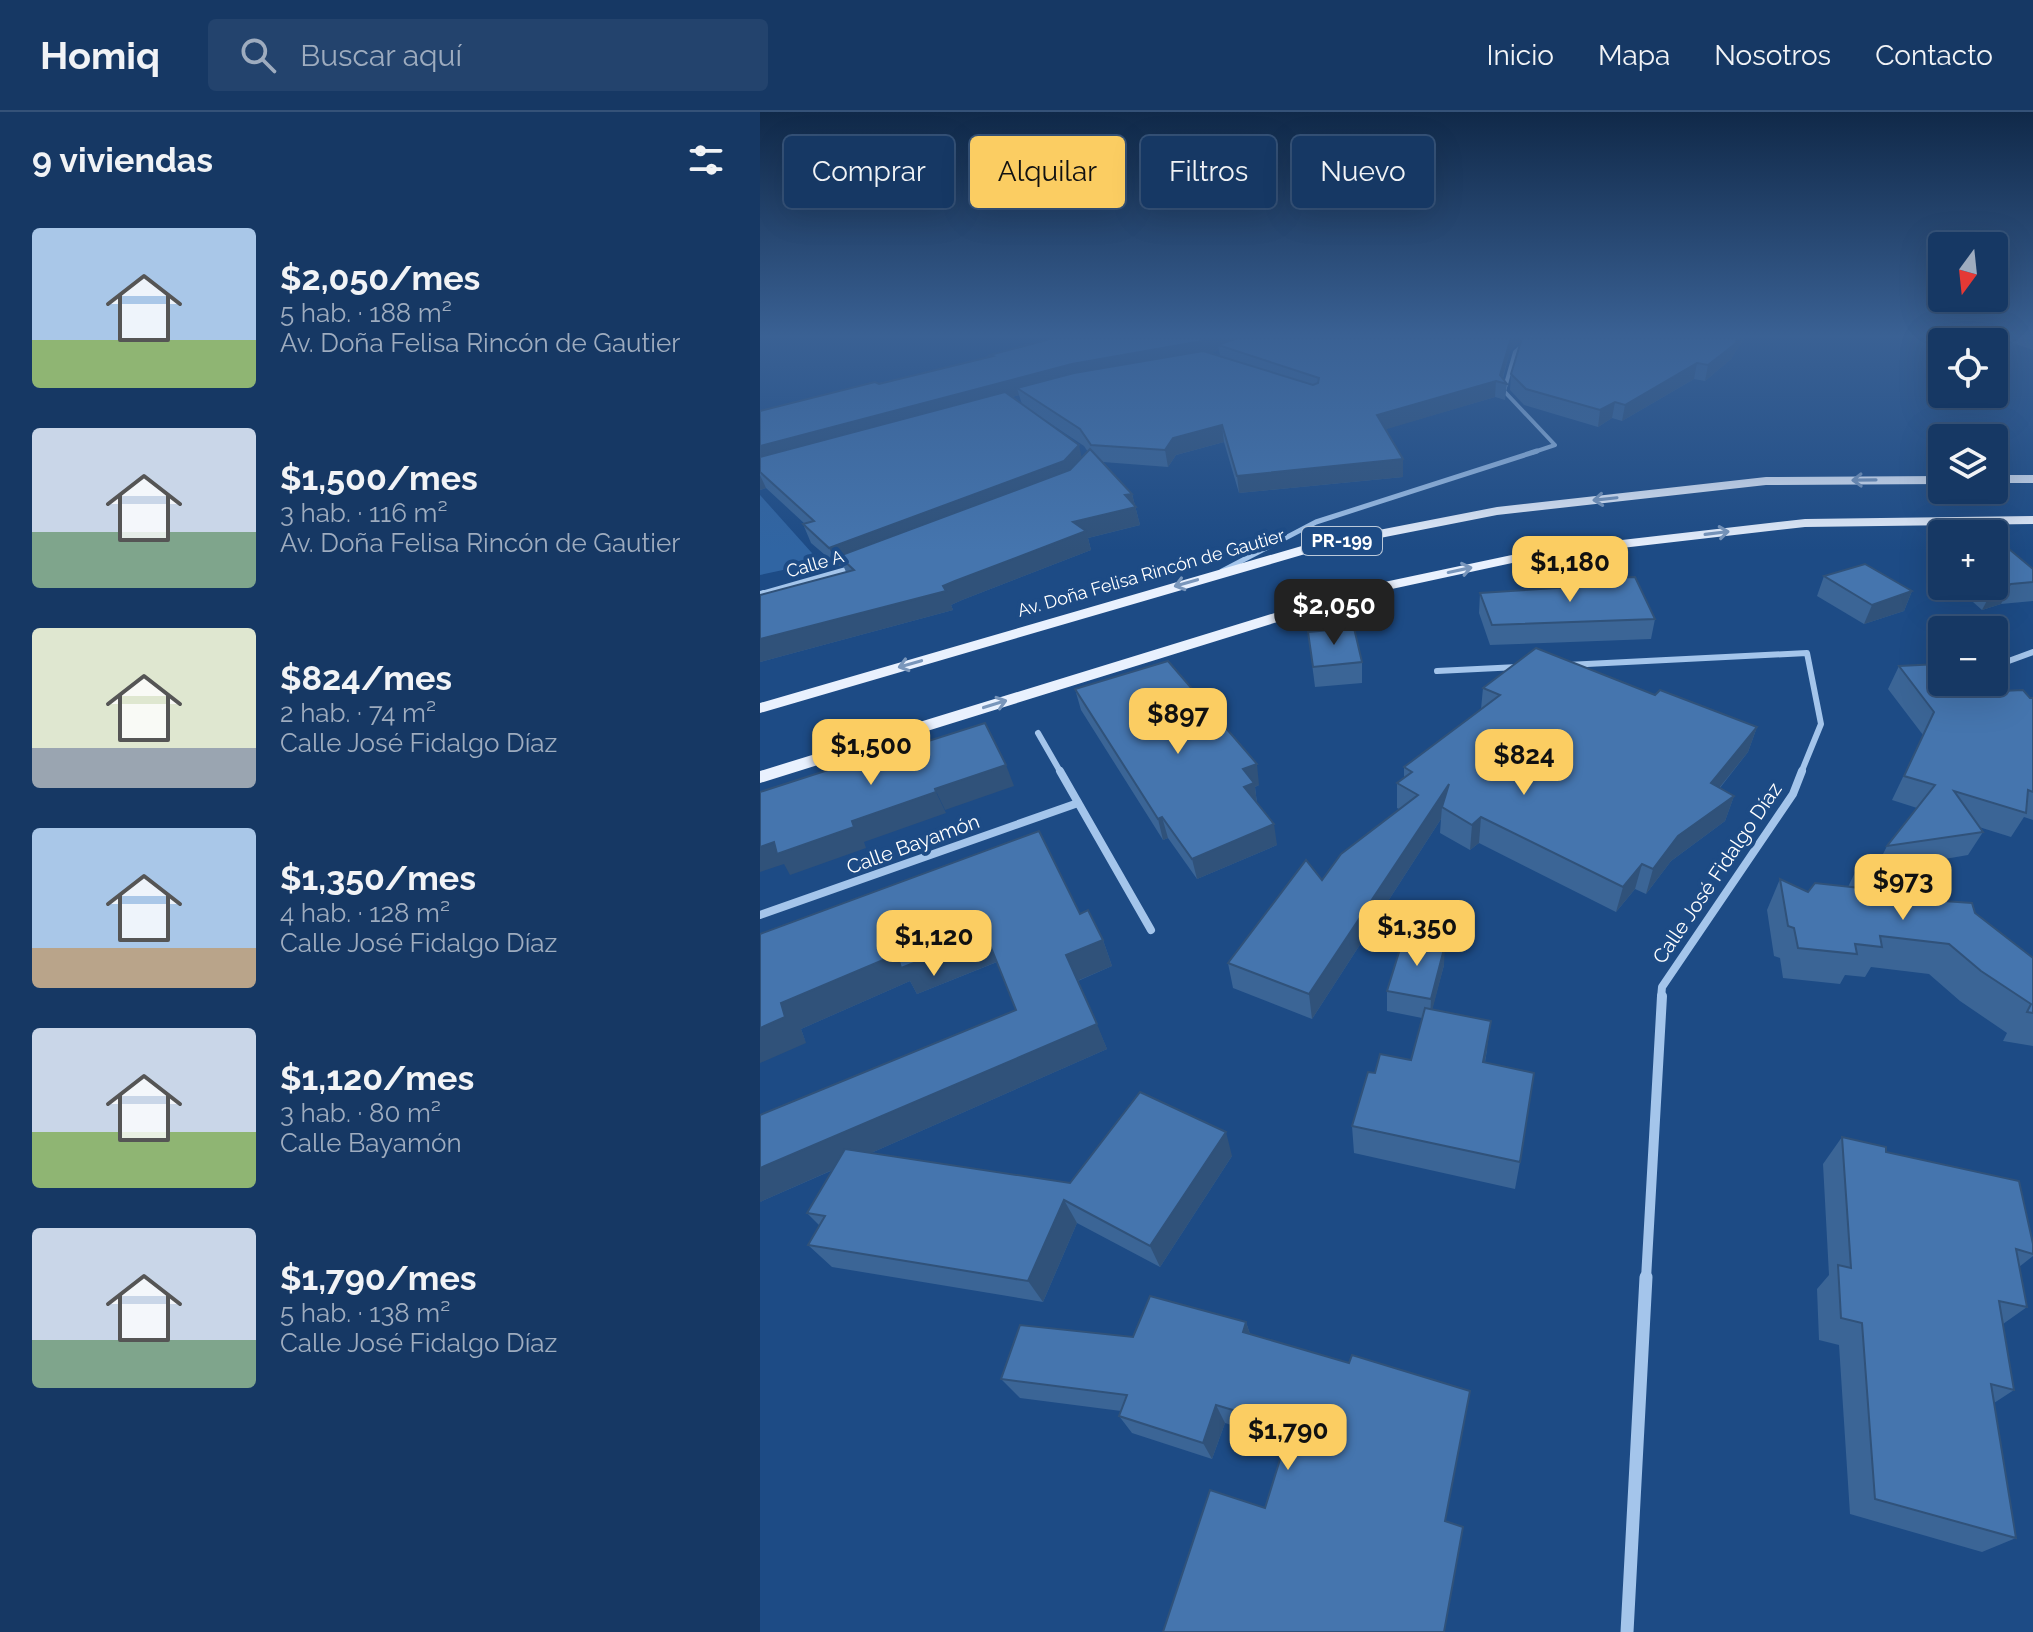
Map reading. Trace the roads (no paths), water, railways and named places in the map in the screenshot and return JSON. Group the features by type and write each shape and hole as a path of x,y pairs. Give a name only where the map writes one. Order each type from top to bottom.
{"main road":[{"path":"2008,479 2033,479"},
{"name":"Av. Doña Felisa Rincón de Gautier","path":"760,708 1317,546 1497,511 1766,481 1928,480"},
{"path":"760,777 1361,591 1535,554 1805,523 2033,520"}],"street":[{"path":"1214,575 1316,522 1555,445 1521,409"},
{"name":"Calle A","path":"760,594 864,564"},
{"path":"2008,661 2033,652"},
{"name":"Calle José Fidalgo Díaz","path":"1560,665 1807,653 1821,724 1793,794 1662,987 1627,1632"},
{"path":"1437,671 1529,666"},
{"path":"1038,733 1151,930"},
{"name":"Calle Bayamón","path":"760,915 1078,803"}]}
